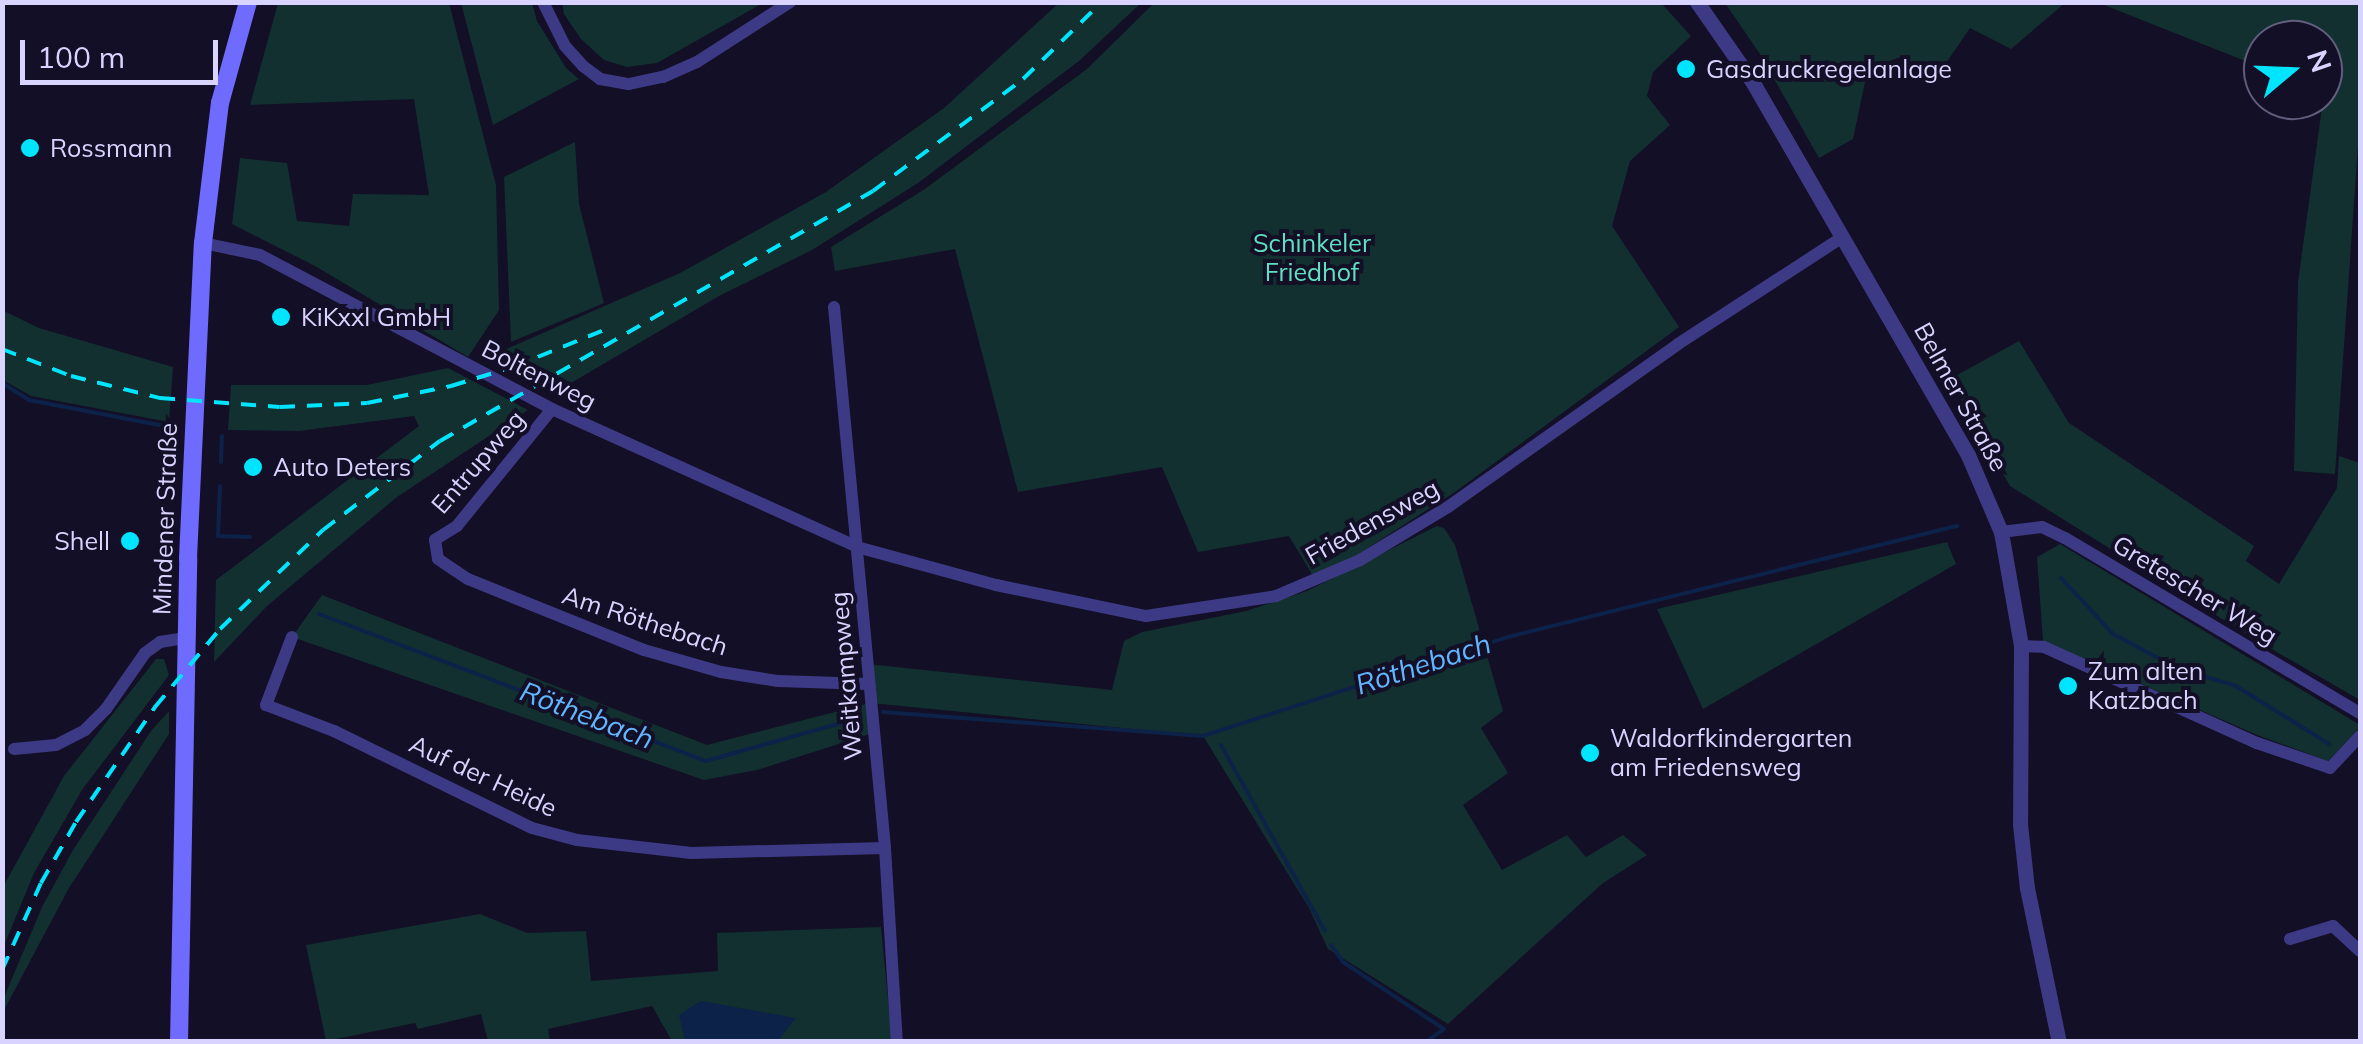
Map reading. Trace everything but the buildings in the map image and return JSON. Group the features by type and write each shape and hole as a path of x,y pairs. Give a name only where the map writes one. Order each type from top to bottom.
{"main road":[{"name":"Mindener Straße","path":"179,1042 186,638 204,242 220,102 248,2"}],"street":[{"path":"543,2 565,46 582,66 600,79 629,84 663,77 696,62 790,2"},
{"name":"Belmer Straße","path":"1698,2 1752,82 1968,455 2001,532 2021,646 2024,856 2059,1042"},
{"name":"Friedensweg","path":"856,547 1131,614 1276,596 1360,560 1448,507 1678,344 1841,238"},
{"name":"Boltenweg","path":"204,242 260,256 552,410 856,547"},
{"name":"Weitkampweg","path":"834,306 885,848 898,1042"},
{"name":"Entrupweg","path":"434,540 457,526 552,410"},
{"name":"Gretescher Weg","path":"2001,532 2042,527 2065,538 2360,713"},
{"name":"Am Röthebach","path":"434,540 438,559 468,579 644,650 721,672 778,681 870,684"},
{"name":"Auf der Heide","path":"292,637 266,705 334,731 532,828 577,840 692,853 885,848"},
{"path":"14,749 56,744 84,730 106,710 145,652 160,642 186,638"},
{"path":"2021,646 2044,646 2256,743 2330,768 2360,736"},
{"path":"2290,939 2333,926 2360,950"}],"green space":[{"path":"562,2 763,3 657,63 627,67 604,60 581,39 564,14"},
{"path":"1060,2 1141,3 1079,61 918,183 812,250 719,296 554,393 486,358 680,273 826,192 944,108"},
{"path":"278,3 449,3 496,185 499,310 468,357 315,266 232,224 240,158 287,163 297,221 349,226 353,194 429,195 414,99 250,105"},
{"path":"461,3 532,3 537,21 566,68 579,79 493,125"},
{"name":"Schinkeler Friedhof","path":"1154,3 1661,3 1691,36 1653,72 1647,96 1670,125 1630,161 1612,226 1679,327 1455,492 1352,558 1313,576 1289,536 1198,552 1162,467 1018,492 955,249 835,271 831,247 925,189 1087,69"},
{"path":"1725,3 2065,3 2011,49 1970,28 1933,82 1904,56 1868,68 1853,139 1819,158 1760,54"},
{"path":"2099,3 2360,3 2360,117 2335,474 2294,471 2298,282 2320,120 2343,120 2343,20 2243,20 2243,60"},
{"path":"575,142 579,204 604,303 511,342 504,177"},
{"path":"2,310 39,328 173,367 169,422 31,396 3,380"},
{"path":"2019,341 2069,423 2254,546 2246,561 2279,584 2337,488 2339,456 2360,463 2360,700 2251,637 2010,486 1950,379"},
{"path":"448,368 528,410 397,497 267,606 214,662 216,580 419,426 414,416 299,431 228,430 231,385 367,385"},
{"path":"1437,526 1444,528 1455,545 1503,711 1481,728 1508,773 1463,805 1502,870 1567,835 1586,857 1623,835 1647,855 1603,883 1448,1024 1328,949 1309,908 1203,736 871,703 873,733 757,770 704,780 292,637 322,595 707,745 870,703 868,664 1112,690 1124,641 1142,632 1246,611 1307,591"},
{"path":"1947,542 1956,564 1703,709 1657,609"},
{"path":"2060,544 2360,727 2328,761 2257,735 2043,641 2037,557"},
{"path":"156,659 164,659 169,675 82,790 34,873 3,948 3,887 64,776"},
{"path":"169,711 169,734 69,888 3,1012 3,1000 42,907 73,850 151,731"},
{"path":"480,914 527,933 586,931 591,981 718,971 717,933 881,927 892,1041 672,1041 652,1006 548,1029 550,1041 488,1041 481,1014 418,1029 415,1023 326,1041 306,945"}],"water":[{"path":"701,1001 796,1018 778,1041 685,1041 679,1015"}],"waterway":[{"name":"Röthebach","path":"2,383 29,400 169,427"},
{"name":"Röthebach","path":"221,462 222,436"},
{"name":"Röthebach","path":"220,486 218,536 250,537"},
{"name":"Röthebach","path":"883,712 1203,736 1508,637 1957,526"},
{"path":"2061,578 2113,634 2177,668 2236,686 2329,744"},
{"name":"Röthebach","path":"319,614 706,761 859,718"},
{"path":"1221,745 1325,931"},
{"path":"1331,945 1343,962 1444,1029 1426,1042"}],"railway":[{"path":"2,970 41,883 76,822 155,707 220,629 323,530 440,441 873,191 1023,79 1102,2"},
{"path":"2,349 71,376 160,398 280,407 367,403 451,386 513,367 604,330"}],"place":[{"name":"Gasdruckregelanlage","path":"1686,69"},
{"name":"Rossmann","path":"30,148"},
{"name":"KiKxxl GmbH","path":"281,317"},
{"name":"Auto Deters","path":"253,467"},
{"name":"Shell","path":"130,541"},
{"name":"Zum alten Katzbach","path":"2068,686"},
{"name":"Waldorfkindergarten am Friedensweg","path":"1590,753"}]}
